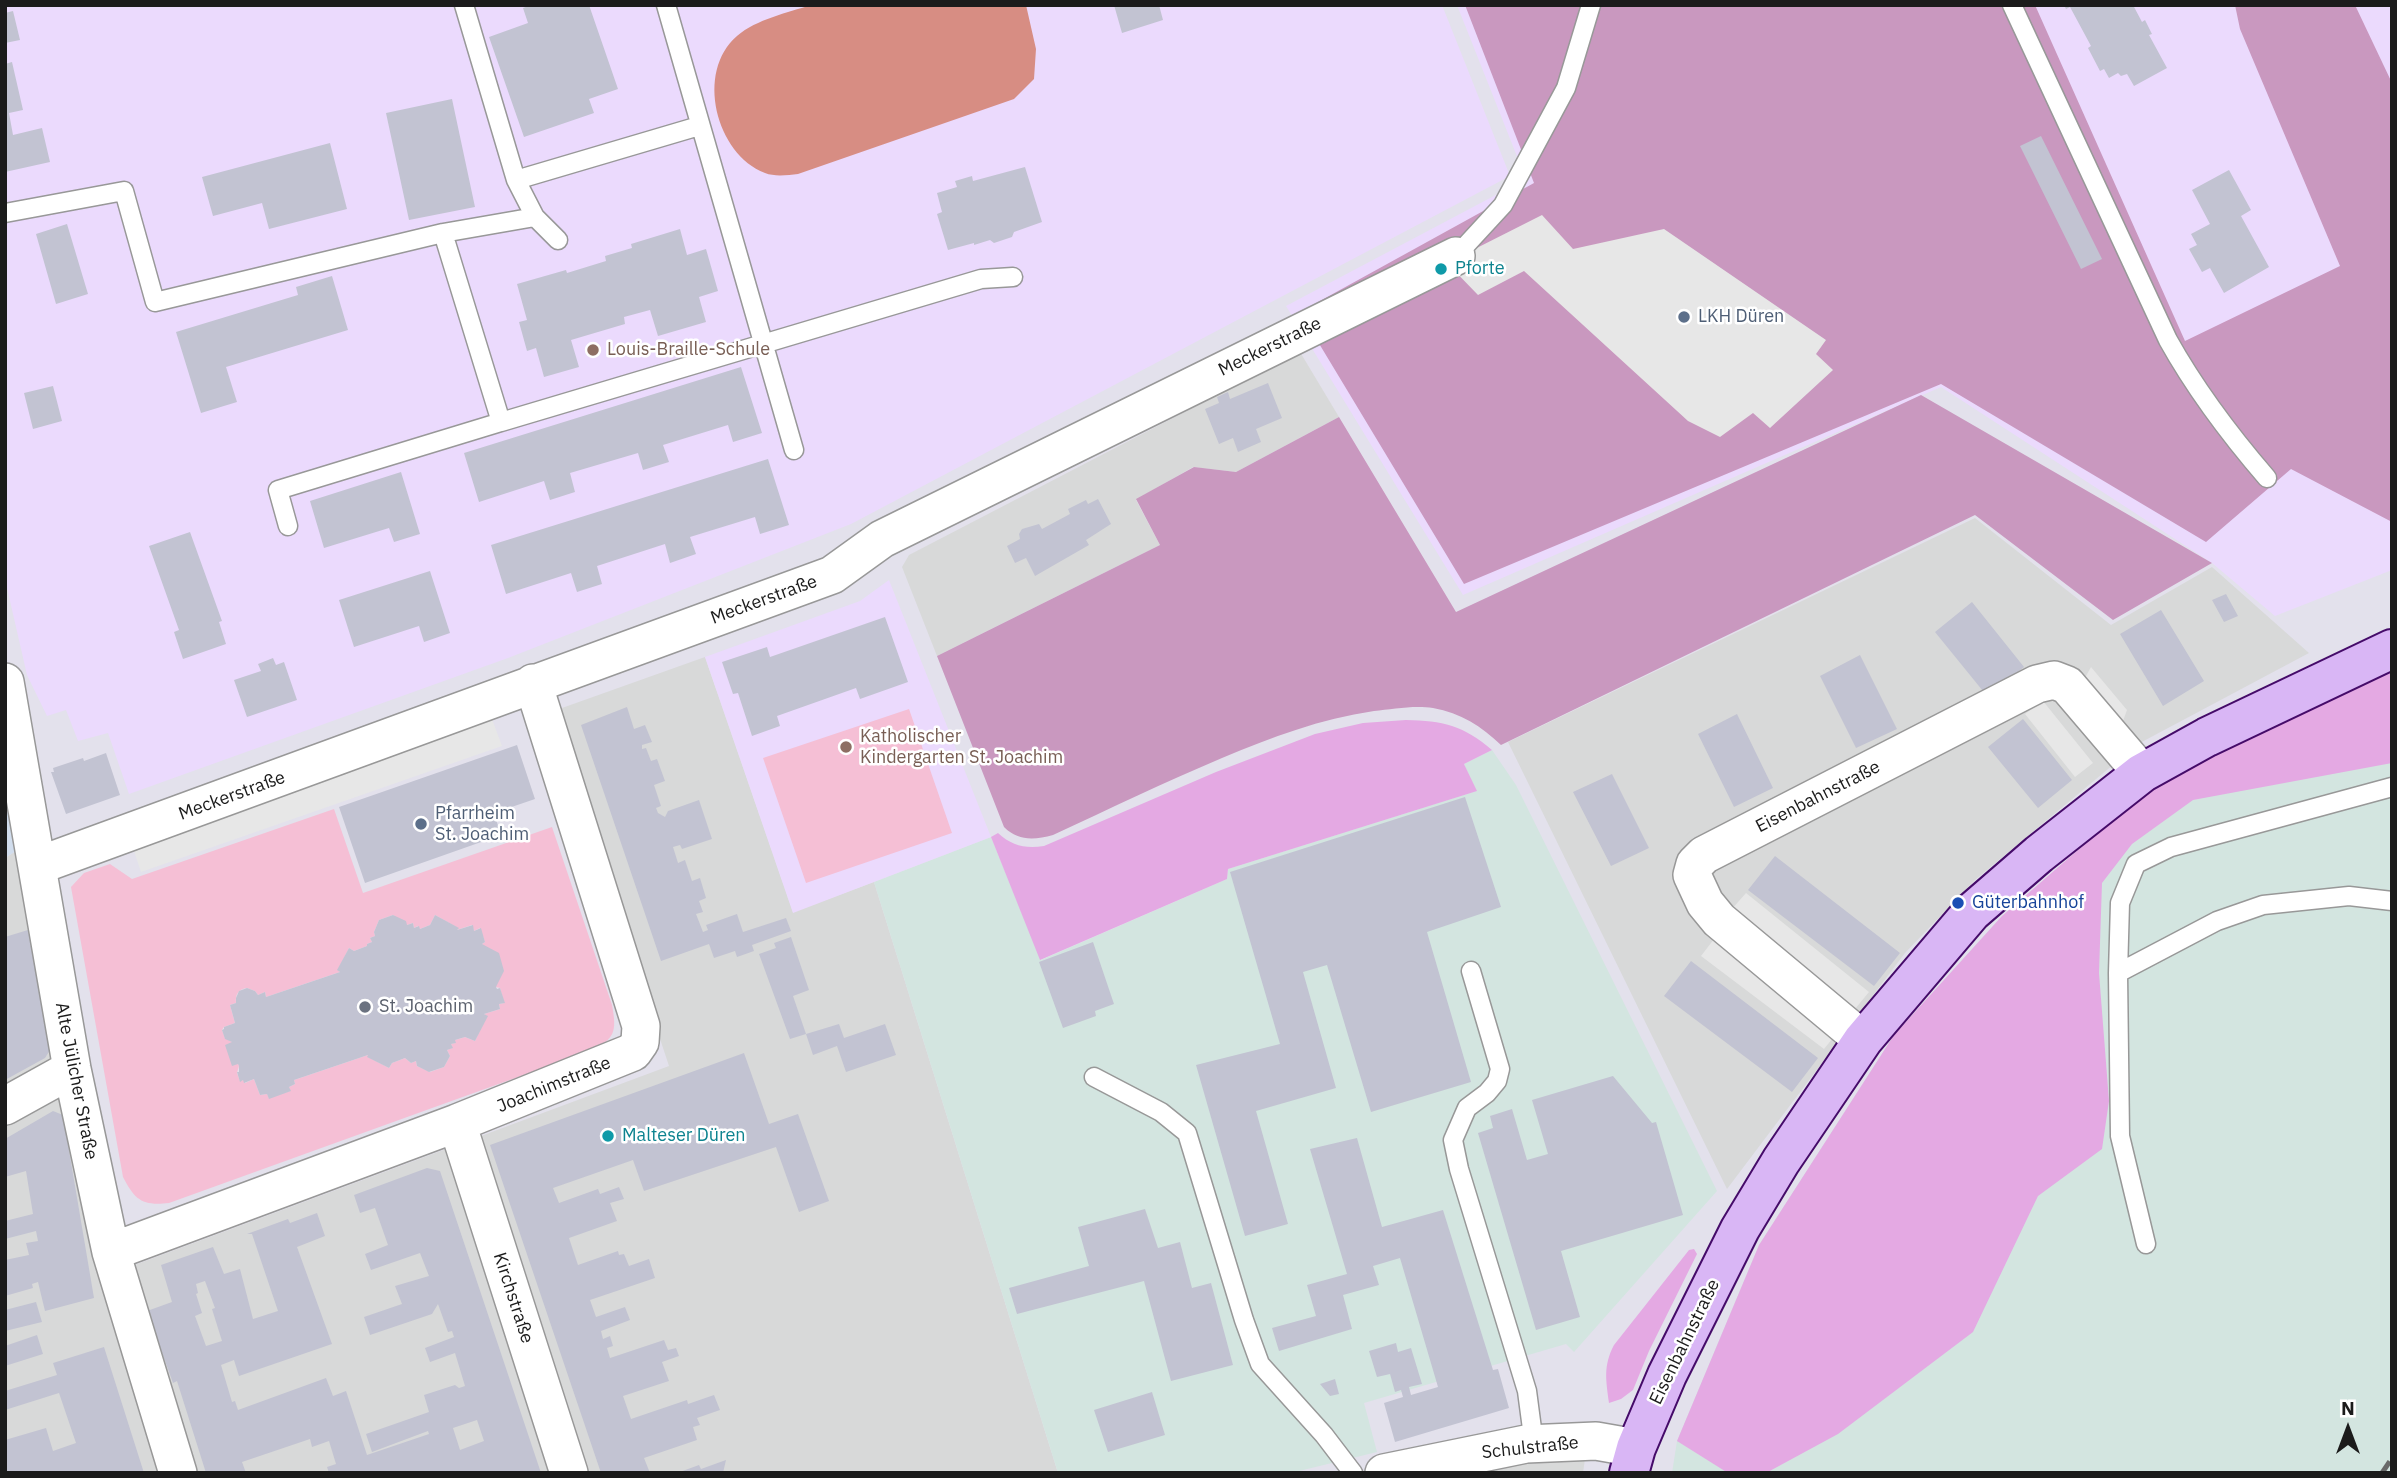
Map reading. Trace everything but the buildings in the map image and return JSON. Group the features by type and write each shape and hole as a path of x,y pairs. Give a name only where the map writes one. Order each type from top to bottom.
{"street":[{"name":"Meckerstraße","path":"37,866 832,575 883,539 1456,256"},
{"name":"Eisenbahnstraße","path":"1633,1460 1667,1374 1740,1230 1781,1161 1863,1040 1972,912 2039,854 2142,773 2207,737 2392,649"},
{"name":"Eisenbahnstraße","path":"1863,1040 1719,920 1705,903 1692,875 1695,864 1704,855 2037,684 2054,680 2067,685 2142,773"},
{"name":"Alte Jülicher Straße","path":"5,682 72,1069 111,1252 178,1473"},
{"name":"Joachimstraße","path":"111,1252 457,1124 633,1052 640,1042 640,1026 533,683"},
{"path":"5,1106 72,1069"},
{"name":"Kirchstraße","path":"457,1124 569,1473"},
{"name":"Schulstraße","path":"1384,1473 1534,1444 1596,1441 1633,1460"}],"lane":[{"path":"464,5 516,180 535,217 558,240"},
{"path":"666,5 794,450"},
{"path":"1456,256 1503,205 1566,88 1591,5"},
{"path":"2012,5 2168,341 2221,424 2267,478"},
{"path":"516,180 699,126"},
{"path":"5,212 124,191 155,302 443,233 535,217"},
{"path":"443,233 501,422"},
{"path":"288,526 278,490 981,279 1013,276"},
{"path":"2146,1244 2120,1136 2120,903 2136,864 2171,847 2392,788"},
{"path":"2119,973 2217,921 2263,905 2348,896 2392,901"},
{"path":"1471,971 1500,1069 1497,1081 1492,1087 1467,1108 1453,1140 1459,1169 1527,1391 1534,1444"},
{"path":"1094,1077 1161,1112 1187,1133 1260,1364 1324,1435 1353,1473"}],"shaded area":[{"name":"Louis-Braille-Schule","path":"5,5 1442,5 1510,176 851,524 508,658 129,794 108,733 78,741 66,710 47,716 27,675 5,579"},
{"path":"811,5 1026,5 1036,49 1034,79 1014,99 798,174 765,173 748,163 734,149 724,131 714,90 717,70 724,51 745,30 772,17"},
{"path":"1457,5 2392,5 2392,570 2275,616 2212,563 1941,387 1463,595 1286,306 1526,179"},
{"path":"1465,5 2035,5 2185,341 2340,266 2240,29 2235,5 2355,5 2392,83 2392,522 2291,469 2206,542 1941,384 1464,584 1300,312 1534,183"},
{"name":"LKH Düren","path":"1542,215 1573,249 1664,229 1826,340 1816,354 1833,370 1770,428 1753,413 1720,437 1688,421 1524,271 1478,295 1447,263"},
{"path":"1300,352 1339,417 1236,472 1193,467 1136,500 1160,545 937,656 902,567 909,555"},
{"path":"1921,395 2212,563 2113,620 1975,515 1501,745 1470,721 1433,708 1404,708 1354,714 1259,743 1179,776 1053,835 1039,838 1021,837 1004,827 937,656 1160,545 1136,499 1194,467 1236,472 1339,417 1456,612"},
{"path":"1975,518 2111,625 2212,567 2309,653 2138,744 1975,880 1905,953 1727,1189 1508,742"},
{"name":"Katholischer Kindergarten St. Joachim","path":"889,580 991,837 793,913 705,657 860,601"},
{"path":"705,657 793,912 874,882 1058,1473 5,1473 5,858 16,851 105,1276 669,1066 556,725 562,708"},
{"path":"2392,666 2392,1473 1672,1473 1677,1441 1759,1245 1894,1035 2002,916"},
{"path":"2392,666 2392,763 2193,800 2132,844 2102,883 2099,973 2109,1101 2102,1149 2038,1196 1973,1332 1838,1434 1766,1473 1728,1473 1677,1441 1759,1245 1894,1035 2002,916 2163,776"},
{"path":"2091,667 2127,710 2120,729 2081,685"},
{"path":"2043,701 2093,763 2075,777 2025,714"},
{"path":"909,709 952,833 806,883 763,758"},
{"path":"492,719 502,746 141,872 132,845"},
{"path":"1406,720 1452,726 1472,735 1492,750 1464,764 1477,791 1228,869 1227,879 1040,960 991,837 998,833 1020,846 1044,846 1216,772 1315,734 1363,723"},
{"path":"1492,750 1516,785 1717,1191 1574,1352 1566,1344 1364,1403 1377,1452 1291,1473 1058,1473 874,882 991,837 1041,960 1227,879 1228,869 1476,791 1464,764"},
{"path":"5,801 16,851 5,858"},
{"path":"334,809 363,893 552,827 612,1005 614,1028 605,1043 590,1051 169,1203 146,1202 131,1191 123,1177 71,887 84,873 110,864 132,879","holes":["393,915 407,925 413,923 414,928 418,926 420,929 430,925 435,915 458,928 457,930 472,925 474,931 480,928 485,942 482,944 504,1003 499,1004 500,1009 484,1014 487,1016 475,1041 465,1037 455,1040 455,1043 451,1044 452,1048 447,1050 450,1056 444,1067 430,1072 417,1066 416,1061 411,1063 405,1058 392,1063 389,1068 368,1055 294,1080 295,1084 289,1087 290,1091 269,1098 267,1094 260,1095 254,1079 245,1083 240,1081 232,1042 225,1038 222,1030 235,1023 230,1005 236,1003 240,991 247,988 258,995 265,992 266,997 340,972 338,970 349,948 354,951 372,942 370,938 375,936 379,920"]},
{"path":"1746,893 1869,992 1855,1009 1731,910"},
{"path":"1714,939 1837,1033 1824,1049 1701,956"},
{"path":"1694,1249 1697,1254 1649,1351 1633,1390 1621,1399 1609,1403 1607,1367 1614,1345 1689,1250"},
{"path":"1585,1459 1583,1473 1483,1473 1523,1464"}],"railway":[{"path":"2382,1473 2392,1458"}],"place":[{"name":"Pforte","path":"1441,269"},
{"name":"LKH Düren","path":"1684,317"},
{"name":"Louis-Braille-Schule","path":"593,350"},
{"name":"Katholischer Kindergarten St. Joachim","path":"846,747"},
{"name":"Pfarrheim St. Joachim","path":"421,824"},
{"name":"Güterbahnhof","path":"1958,903"},
{"name":"St. Joachim","path":"365,1007"},
{"name":"Malteser Düren","path":"608,1136"}]}
